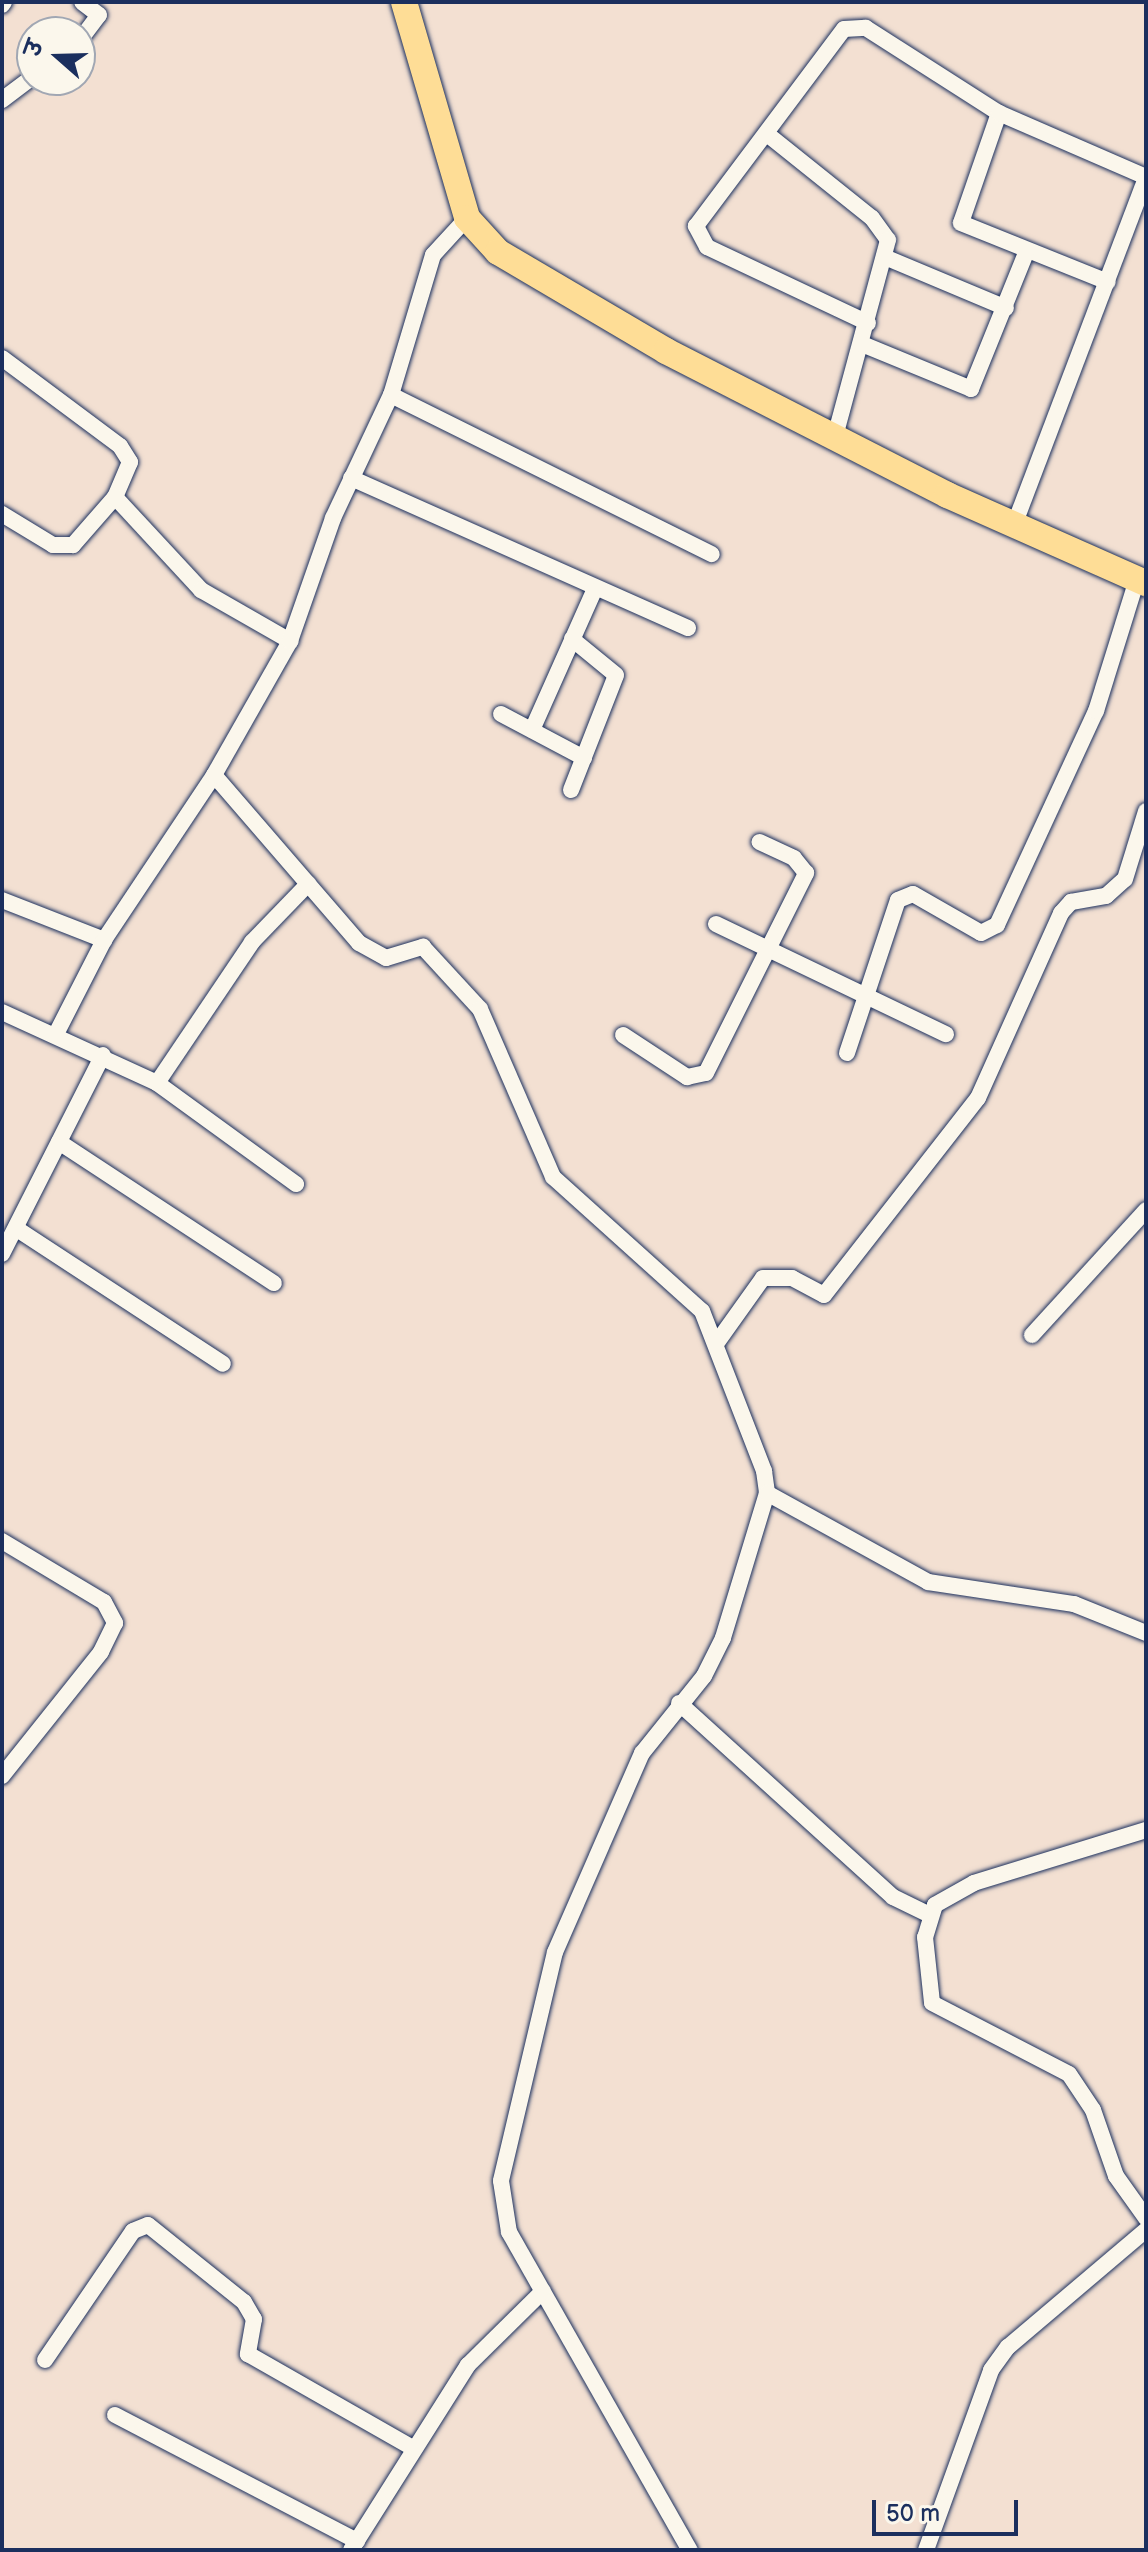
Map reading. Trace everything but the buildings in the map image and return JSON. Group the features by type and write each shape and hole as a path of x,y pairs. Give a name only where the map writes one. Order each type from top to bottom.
{"main road":[{"path":"404,2 467,218 523,267 835,437 1013,528 1142,581"}],"street":[{"path":"82,2 99,15 96,19"},
{"path":"868,323 698,237 701,216 767,134 836,38 855,26 999,113 1146,178 1013,528"},
{"path":"999,113 961,223 1026,253 1108,282"},
{"path":"767,134 883,228 887,258 835,437"},
{"path":"56,1034 104,940 214,775 290,641 351,478 391,395 433,255 467,218"},
{"path":"862,344 971,389 1026,253"},
{"path":"887,258 1006,308"},
{"path":"2,358 128,453 115,497 63,548 2,514"},
{"path":"391,395 712,554"},
{"path":"351,478 594,591 688,628"},
{"path":"115,497 201,590 290,641"},
{"path":"847,1053 904,895 981,933 997,925 1096,711 1142,581"},
{"path":"532,730 594,591"},
{"path":"571,790 616,675 572,639"},
{"path":"501,714 584,758"},
{"path":"214,775 373,954 386,958 413,947 436,957 480,1009 553,1177 676,1281 718,1341 767,1493 723,1638 704,1676 679,1703 637,1764 555,1952 535,2016 501,2205 543,2291 690,2550"},
{"path":"718,1341 763,1278 792,1278 824,1295 978,1098 1061,913 1071,902 1106,896 1125,879 1146,811"},
{"path":"623,1035 696,1079 713,1063 771,950 806,873 794,858 759,842"},
{"path":"157,1083 252,942 308,884"},
{"path":"2,900 104,940"},
{"path":"716,924 867,992 946,1034"},
{"path":"2,1012 103,1055 157,1083 296,1184"},
{"path":"2,1254 103,1055"},
{"path":"59,1142 274,1283"},
{"path":"1032,1335 1146,1210"},
{"path":"17,1229 223,1364"},
{"path":"767,1493 928,1582 1074,1604 1146,1633"},
{"path":"2,1541 104,1602 115,1623 101,1652 2,1776"},
{"path":"679,1703 893,1897 928,1914"},
{"path":"928,1914 963,1889 1025,1861 1146,1830"},
{"path":"928,1914 932,2003 1069,2074 1093,2110 1116,2176 1146,2218"},
{"path":"45,2360 133,2231 148,2225 244,2302 254,2319 248,2354 413,2448"},
{"path":"926,2550 991,2370 1008,2347 1146,2230"},
{"path":"115,2415 354,2545 468,2365 543,2291"}]}
